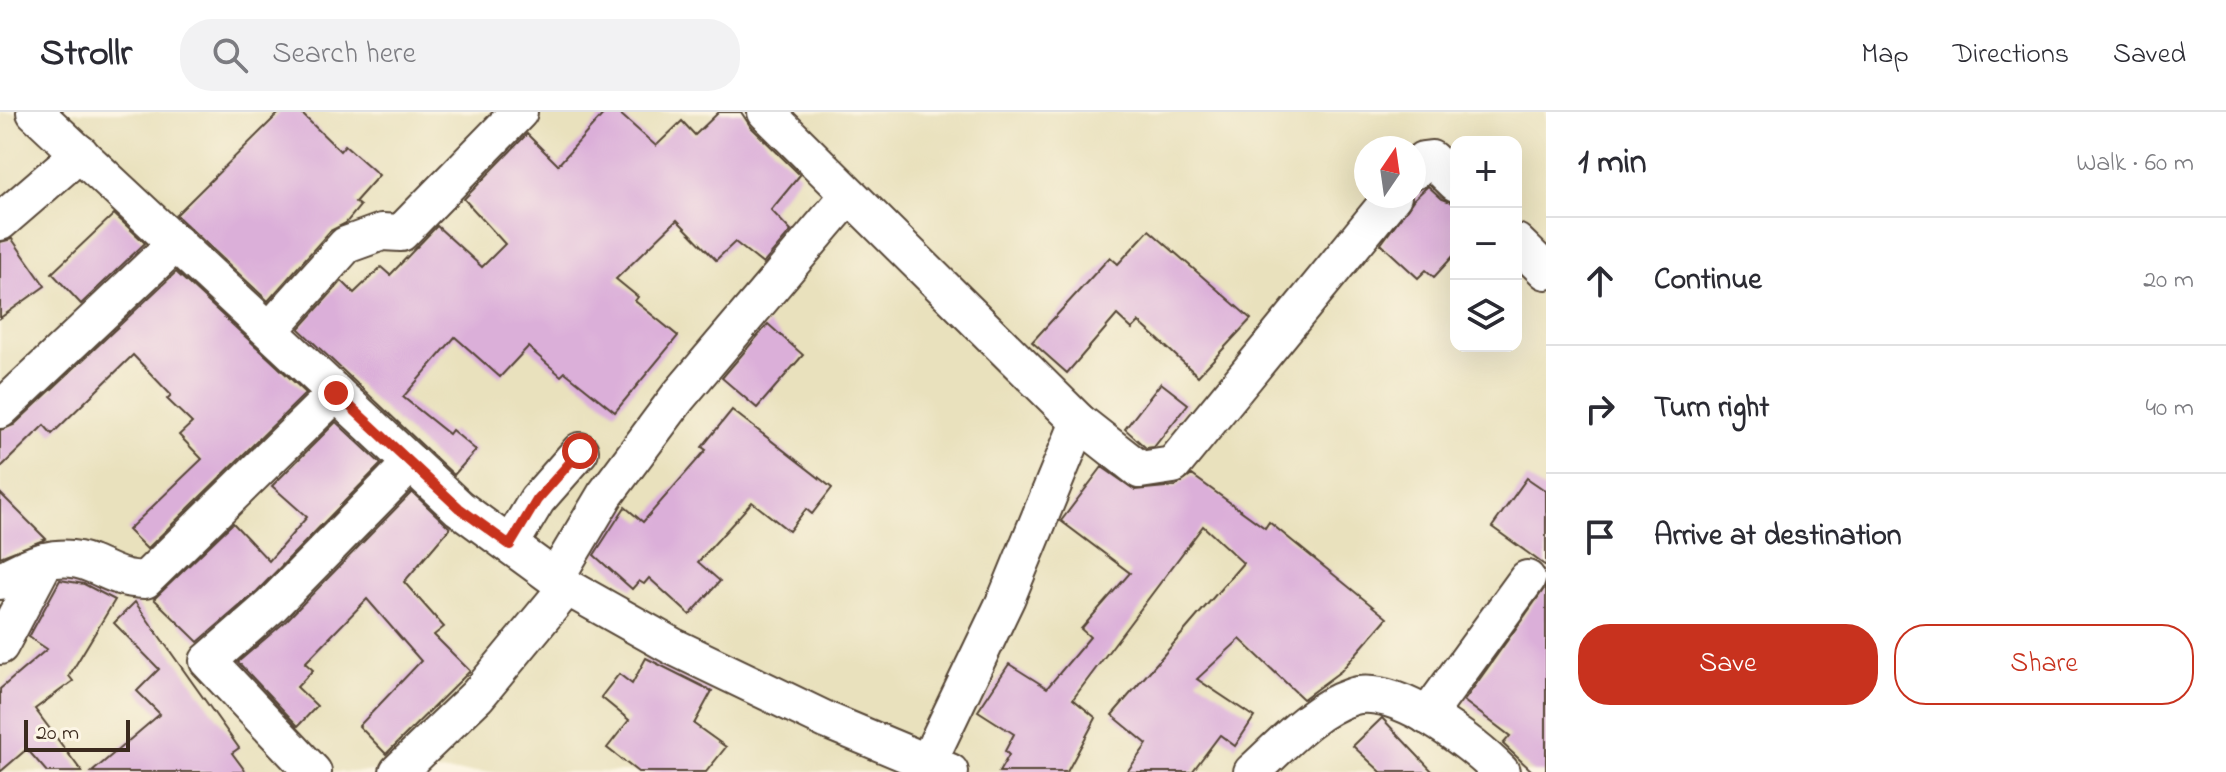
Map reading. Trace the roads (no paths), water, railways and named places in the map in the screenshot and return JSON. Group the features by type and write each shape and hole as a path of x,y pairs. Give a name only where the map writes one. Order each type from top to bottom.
{"street":[{"path":"35,112 459,508 510,545 562,582 672,646 828,721 939,767 1079,422"},
{"path":"270,330 346,245 382,232 401,233 519,112"},
{"path":"766,112 1079,422 1140,470 1173,465 1383,208"},
{"path":"0,222 80,153"},
{"path":"1426,160 1431,159 1450,177"},
{"path":"398,772 477,696 562,582 605,495 678,397 849,195"},
{"path":"0,410 176,243"},
{"path":"1522,248 1546,271"},
{"path":"0,581 45,561 67,557 90,563 117,579 145,580 336,393"},
{"path":"510,545 537,500 580,451"},
{"path":"313,772 208,661 271,606 411,463"},
{"path":"0,646 45,561"},
{"path":"1427,716 1527,579"},
{"path":"1252,772 1321,712 1352,696 1375,694 1427,716 1476,747 1501,772"}]}
